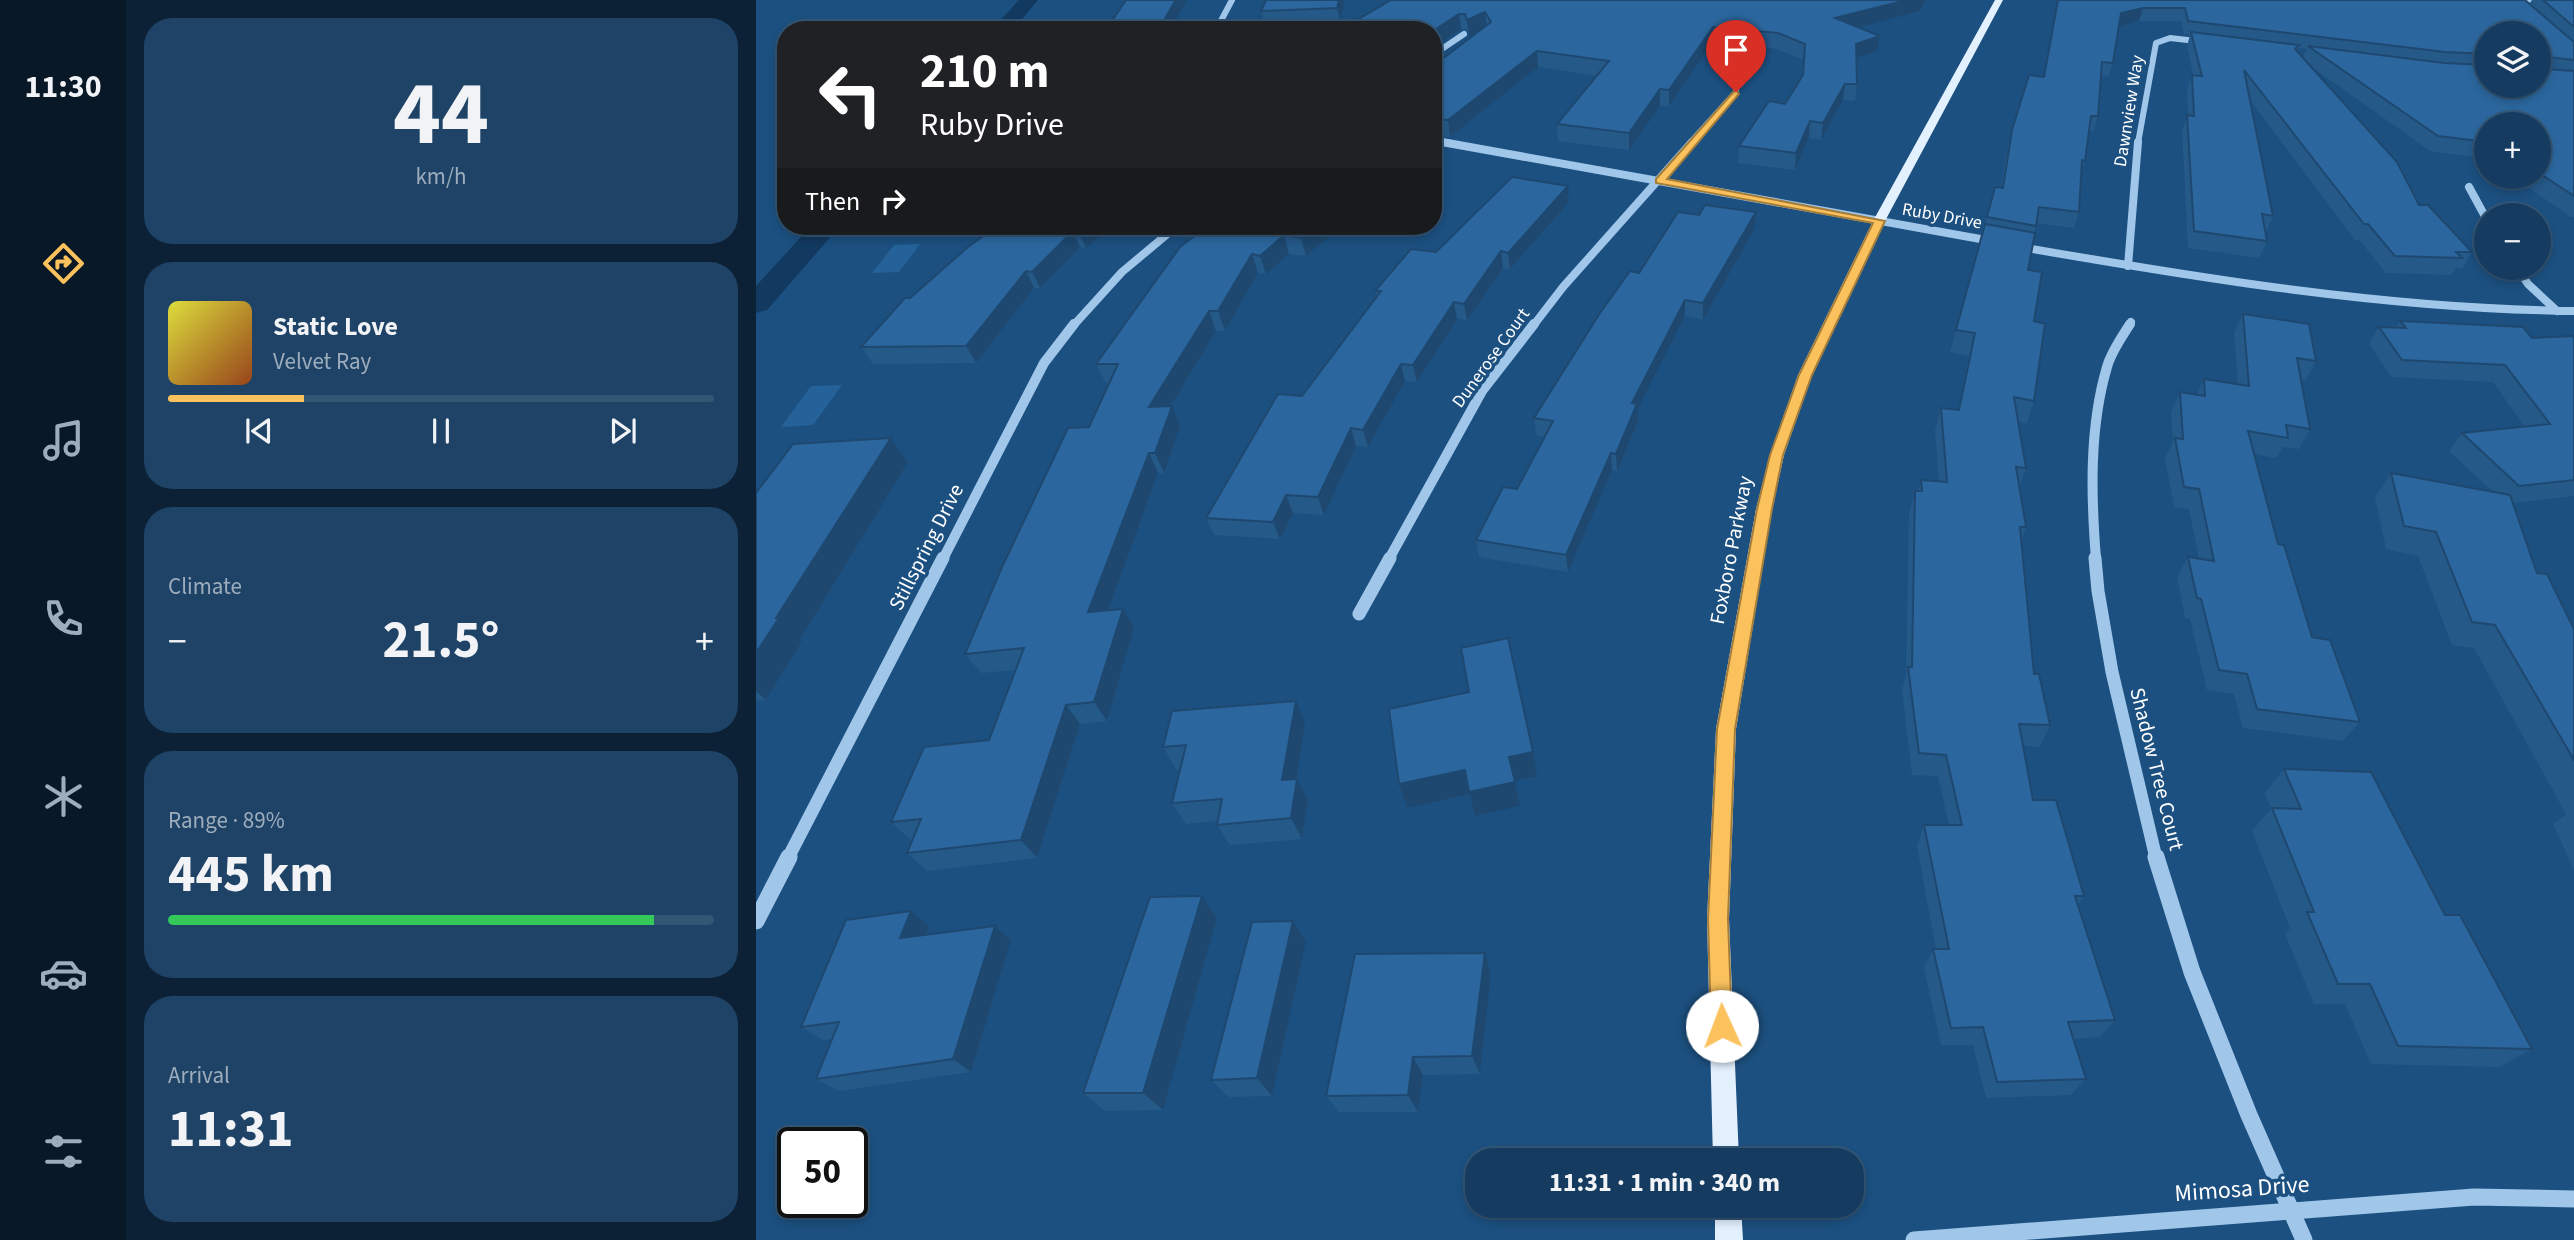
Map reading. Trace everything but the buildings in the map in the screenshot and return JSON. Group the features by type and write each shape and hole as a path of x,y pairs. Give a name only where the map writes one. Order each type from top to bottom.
{"main road":[{"name":"Foxboro Parkway","path":"1726,1148 1718,919 1726,729 1777,455 1805,375 1880,221 1999,0"},
{"path":"1728,1218 1729,1240"}],"street":[{"path":"1220,21 1231,0"},
{"path":"2515,0 2574,4"},
{"path":"2515,0 2520,8"},
{"path":"1442,49 1464,34"},
{"name":"Dawnview Way","path":"2128,266 2138,141 2156,43 2170,38 2220,44"},
{"name":"Dunerose Court","path":"1359,614 1482,391 1563,287 1660,181 1736,92 1735,72"},
{"name":"Ruby Drive","path":"1442,142 2128,266 2344,296 2574,311"},
{"path":"2469,187 2478,203"},
{"name":"Stillspring Drive","path":"756,922 1044,363 1076,319 1113,280 1166,235"},
{"path":"2525,280 2557,311"},
{"name":"Shadow Tree Court","path":"2131,322 2107,365 2094,440 2092,513 2097,578 2112,673 2155,855 2192,972 2249,1115 2304,1240"},
{"name":"Mimosa Drive","path":"1914,1240 2474,1197 2574,1199"}],"shaded area":[{"path":"920,244 899,272 872,273 894,245"},
{"path":"842,385 813,425 781,427 811,386"}],"waterway":[{"path":"1010,21 1029,0"},
{"path":"756,304 818,235"}],"route":[{"path":"1722,1026 1718,919 1726,729 1765,509 1777,455 1805,375 1880,221 1660,181 1736,92"}]}
